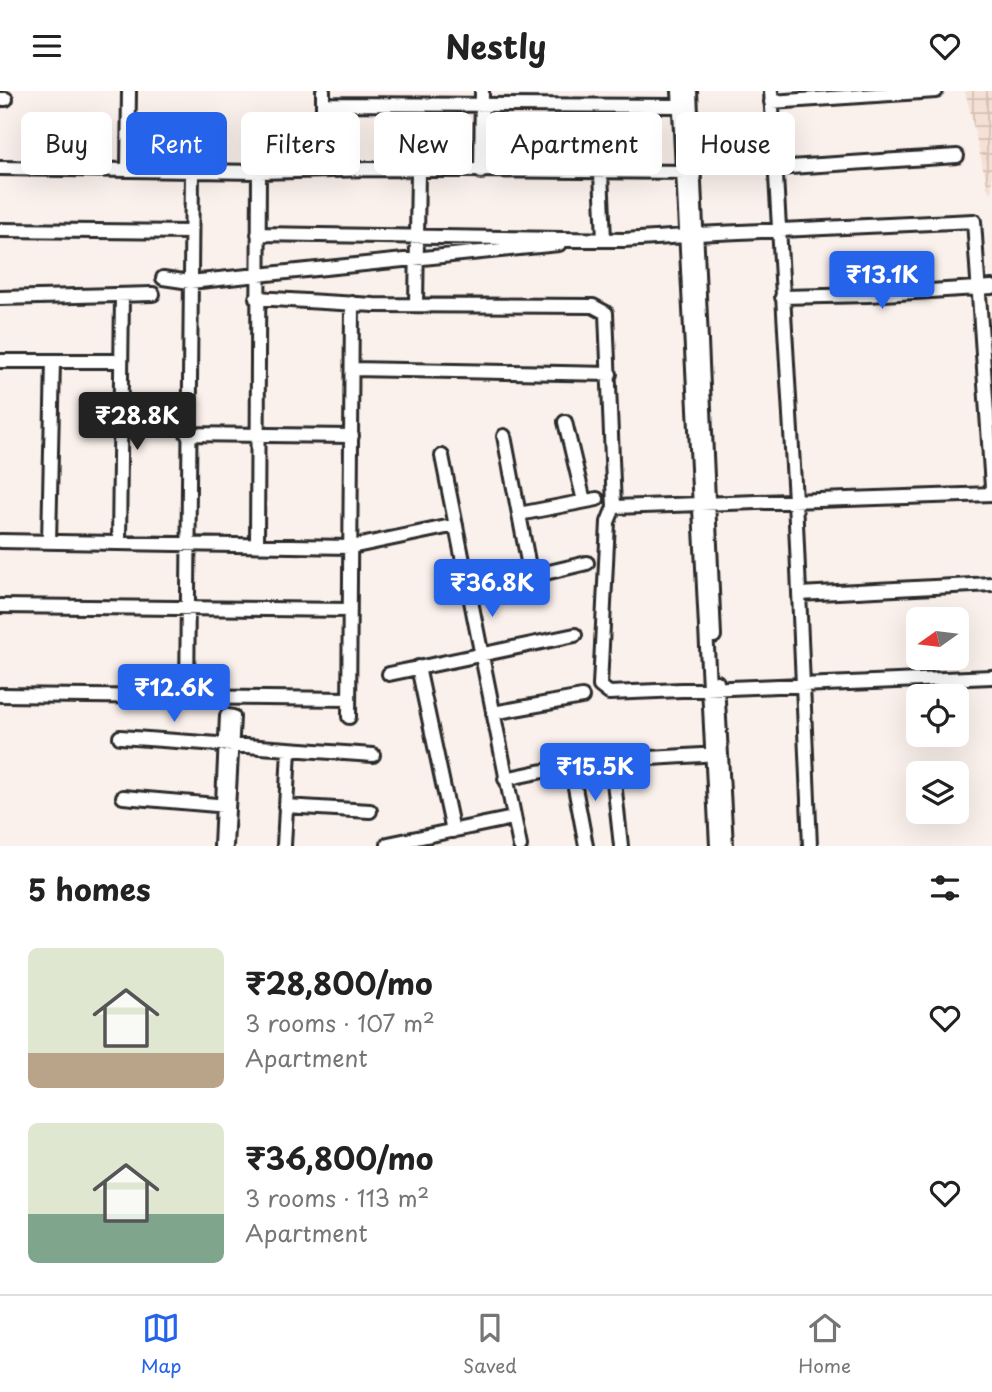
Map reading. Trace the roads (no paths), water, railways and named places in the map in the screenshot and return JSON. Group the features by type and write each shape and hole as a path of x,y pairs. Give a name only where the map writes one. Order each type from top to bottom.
{"street":[{"path":"129,91 129,112"},
{"path":"481,172 482,91"},
{"path":"679,91 681,112"},
{"path":"689,112 690,91"},
{"path":"771,97 936,92"},
{"path":"323,98 481,106 680,106"},
{"path":"795,167 957,156"},
{"path":"0,168 126,168"},
{"path":"472,172 486,172"},
{"path":"187,697 187,434 192,175"},
{"path":"257,544 259,175"},
{"path":"416,305 418,175"},
{"path":"601,175 604,239"},
{"path":"688,175 713,689 726,846"},
{"path":"775,175 795,500 810,846"},
{"path":"258,234 604,239 974,221 985,288 992,487"},
{"path":"0,230 191,232"},
{"path":"163,278 190,282 257,276 539,247 587,239"},
{"path":"782,297 985,288"},
{"path":"0,298 153,294"},
{"path":"119,542 122,295"},
{"path":"257,298 416,305 593,306 603,309 606,313 610,374 614,507 608,522 600,685 609,693 992,677"},
{"path":"349,717 352,303"},
{"path":"0,361 121,361"},
{"path":"50,542 53,361"},
{"path":"353,369 610,374"},
{"path":"519,514 591,500 565,422"},
{"path":"187,434 352,436"},
{"path":"504,436 531,577"},
{"path":"442,456 520,846"},
{"path":"614,507 992,494"},
{"path":"0,541 351,547 456,525"},
{"path":"469,591 587,563"},
{"path":"799,594 992,583"},
{"path":"0,606 350,610"},
{"path":"389,674 575,635"},
{"path":"418,667 453,831"},
{"path":"0,695 349,699"},
{"path":"493,713 582,697"},
{"path":"120,737 373,755"},
{"path":"226,846 229,746"},
{"path":"284,846 289,750"},
{"path":"621,846 612,763 616,760 717,754"},
{"path":"717,754 717,846"},
{"path":"505,779 601,759"},
{"path":"571,766 586,846"},
{"path":"123,797 226,805"},
{"path":"221,846 226,805"},
{"path":"285,806 370,811"},
{"path":"388,844 513,818"}]}
